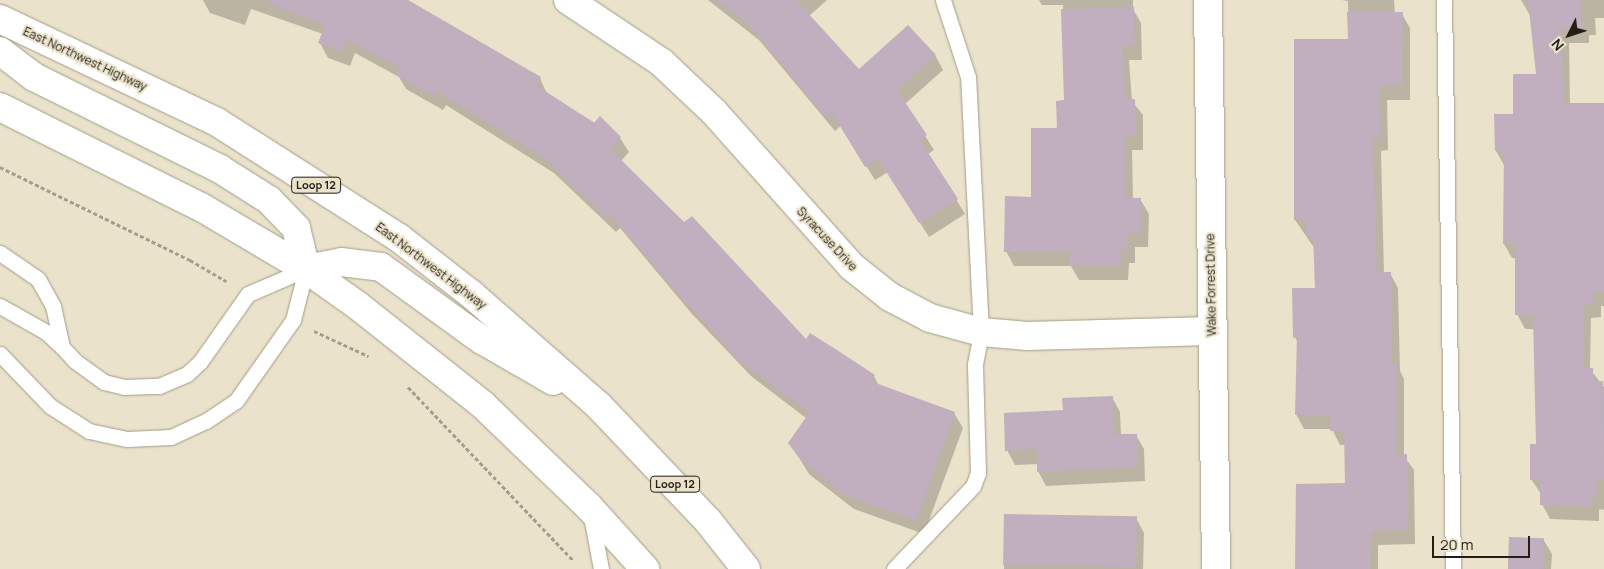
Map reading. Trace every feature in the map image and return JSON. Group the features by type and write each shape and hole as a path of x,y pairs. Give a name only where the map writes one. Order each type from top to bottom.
{"main road":[{"name":"Syracuse Drive","path":"568,0 661,62 708,106 851,266 890,297 930,318 981,332 1028,336 1211,331"},
{"name":"Wake Forrest Drive","path":"1208,0 1211,331 1216,569"},
{"name":"East Northwest Highway","path":"0,19 217,122 399,238 470,294 598,405 708,521 746,569"},
{"path":"0,51 34,77 220,169 269,200 296,228 306,269"},
{"path":"0,106 201,207 306,269 406,340 483,405 589,508 645,569"},
{"path":"306,269 341,262 381,267 482,340 598,405"}],"lane":[{"path":"894,569 973,486 978,473 975,364 981,332 968,77 943,0"},
{"path":"1444,0 1453,569"},
{"path":"0,253 38,279 53,306 62,347"},
{"path":"0,306 46,332 88,374 104,382 124,387 159,386 187,374 200,362 248,294 306,269"},
{"path":"0,354 50,406 89,431 134,440 171,437 206,421 236,401 293,320 306,269"},
{"path":"589,508 601,569"}],"building":[{"path":"270,0 408,0 541,77 536,85 594,123 600,116 621,137 610,149 684,222 692,216 806,339 810,333 875,375 870,381 955,412 916,521 844,495 800,459 788,443 809,413 741,362 682,299 611,215 608,219 544,158 437,91 435,96 396,75 400,68 347,40 342,52 318,43 325,25 269,4"},
{"path":"717,0 796,0 859,69 908,25 936,55 897,90 927,135 920,140 958,199 919,223 878,159 865,167 832,113 826,118 749,25"},
{"path":"1528,0 1581,0 1581,29 1562,29 1563,103 1604,103 1604,292 1593,292 1593,303 1583,303 1583,368 1593,368 1593,382 1603,381 1604,479 1597,479 1597,496 1591,495 1591,507 1540,505 1540,480 1530,480 1530,444 1536,444 1533,315 1515,315 1515,244 1503,244 1504,151 1495,151 1494,114 1513,114 1513,74 1536,74"},
{"path":"1134,7 1135,46 1122,46 1126,100 1135,99 1136,136 1125,136 1125,198 1141,198 1141,233 1128,233 1127,249 1121,249 1121,266 1069,266 1070,252 1004,252 1005,196 1031,197 1031,128 1057,128 1056,101 1064,100 1061,9"},
{"path":"1347,12 1403,12 1402,86 1379,86 1381,136 1373,137 1377,272 1391,272 1392,364 1397,364 1396,455 1407,454 1407,530 1371,531 1370,569 1295,569 1296,484 1345,483 1344,431 1330,431 1330,415 1295,415 1297,337 1293,338 1292,288 1315,288 1313,235 1306,236 1305,219 1294,220 1294,39 1348,39"},
{"path":"1113,396 1114,434 1137,434 1138,467 1037,472 1037,449 1005,451 1004,413 1063,410 1062,398"},
{"path":"1004,514 1137,516 1136,567 1003,565"},
{"path":"1509,537 1544,538 1543,569 1508,569"}]}
